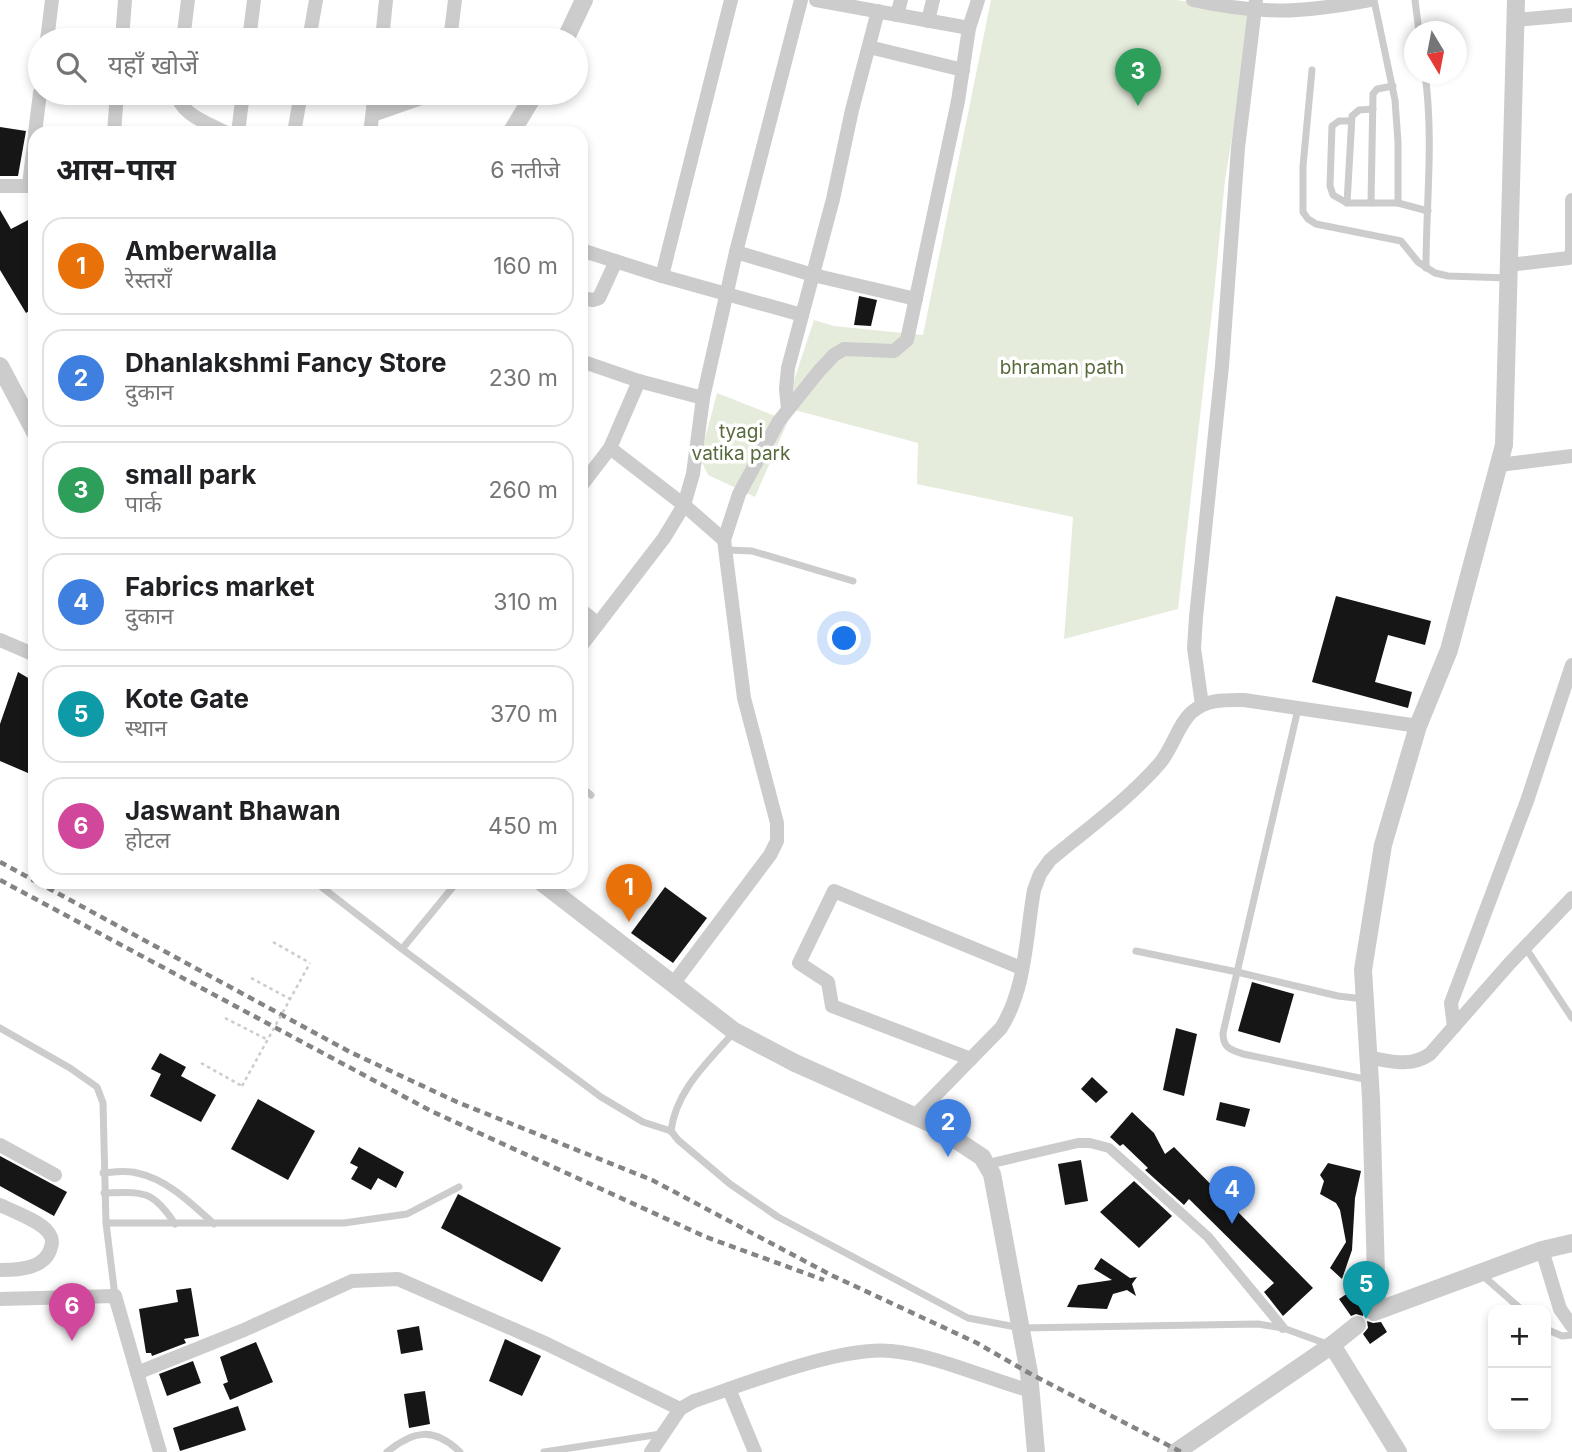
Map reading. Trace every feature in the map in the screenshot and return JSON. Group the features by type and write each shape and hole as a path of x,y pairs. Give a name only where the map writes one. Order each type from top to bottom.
{"street":[{"path":"48,28 52,0"},
{"path":"123,28 125,0"},
{"path":"184,28 188,0"},
{"path":"250,28 254,0"},
{"path":"311,28 316,0"},
{"path":"383,28 386,0"},
{"path":"452,28 455,0"},
{"path":"571,28 584,0"},
{"path":"663,276 731,0"},
{"path":"588,637 664,538 684,505 693,474 703,398 736,252 801,0"},
{"path":"816,0 969,28"},
{"path":"897,15 901,0"},
{"path":"928,21 933,0"},
{"path":"673,984 777,841 777,823 744,698 726,545 739,494 788,410 818,370 840,351 850,348 894,351 907,340 936,215 969,28 978,0"},
{"path":"1193,0 1301,11 1372,0"},
{"path":"1516,0 1504,445 1449,650 1418,726 1383,845 1363,970 1376,1311 1542,1250 1572,1243"},
{"path":"1202,705 1194,648 1196,617 1222,366 1240,135 1255,6"},
{"path":"788,410 788,368 833,199 878,11"},
{"path":"1516,20 1572,15"},
{"path":"869,47 963,71"},
{"path":"36,126 39,105"},
{"path":"115,126 116,105"},
{"path":"182,105 187,111 214,126"},
{"path":"238,126 241,105"},
{"path":"295,126 298,105"},
{"path":"371,126 374,105"},
{"path":"373,115 402,105"},
{"path":"516,126 527,105"},
{"path":"0,186 28,186"},
{"path":"1509,271 1569,258 1572,252 1572,200"},
{"path":"588,252 802,315"},
{"path":"736,252 813,275 916,299"},
{"path":"588,299 599,298 616,261"},
{"path":"588,363 639,381 703,398"},
{"path":"0,366 28,419"},
{"path":"588,476 610,448 639,381"},
{"path":"610,448 684,505 726,545"},
{"path":"1499,464 1572,456"},
{"path":"588,616 598,624"},
{"path":"0,640 28,652"},
{"path":"1454,1027 1451,1003 1527,800 1572,665"},
{"path":"915,1116 1001,1028 1010,1014 1017,996 1034,890 1040,874 1050,860 1149,775 1172,746 1190,713 1202,705 1219,700 1244,701 1418,726"},
{"path":"550,889 734,1031 794,1063 932,1124 982,1157 988,1164 1021,1328 1031,1391 1036,1452"},
{"path":"971,1059 832,1006 828,982 799,963 834,891 1021,968"},
{"path":"1367,1057 1403,1063 1419,1061 1430,1054 1572,898"},
{"path":"988,1164 1078,1143 1109,1148 1208,1237 1283,1328"},
{"path":"0,1145 55,1175"},
{"path":"0,1205 43,1226 53,1242 50,1254 40,1263 20,1270 0,1270"},
{"path":"1542,1250 1560,1309 1572,1326"},
{"path":"137,1373 244,1330 352,1281 398,1279 547,1344 680,1409"},
{"path":"0,1299 115,1296 160,1452"},
{"path":"1176,1452 1357,1325"},
{"path":"1332,1345 1398,1452"},
{"path":"651,1452 680,1409 694,1401 822,1360 866,1351 892,1351 1031,1391"},
{"path":"729,1389 755,1452"}],"lane":[{"path":"1372,0 1393,86 1398,142 1398,203"},
{"path":"1415,0 1418,21"},
{"path":"1312,70 1303,166 1303,212 1308,219 1316,224 1401,241 1426,268 1448,276 1509,271"},
{"path":"1426,84 1430,108 1426,268"},
{"path":"1371,203 1373,94 1377,89 1393,86"},
{"path":"1347,203 1351,121 1354,111 1373,109"},
{"path":"1351,121 1339,121 1332,126 1330,186 1333,195 1347,203 1398,203 1428,211"},
{"path":"726,545 853,582"},
{"path":"1298,709 1223,1042 1227,1048 1243,1054 1369,1080"},
{"path":"588,792 592,795"},
{"path":"324,889 548,1060 643,1122 671,1131 730,1184 778,1217 968,1318 1021,1328 1258,1324 1283,1328 1332,1345"},
{"path":"402,949 451,889"},
{"path":"1525,947 1572,1018"},
{"path":"1136,951 1364,999"},
{"path":"0,1028 70,1068 97,1087 103,1103 104,1192 115,1296"},
{"path":"671,1131 673,1118 686,1087 734,1031"},
{"path":"103,1173 137,1172 159,1181 181,1195 215,1224"},
{"path":"106,1223 318,1225 377,1220 407,1214 459,1187"},
{"path":"104,1192 144,1193 165,1208 175,1224"},
{"path":"1480,1274 1516,1305"},
{"path":"1551,1331 1562,1336 1572,1335"},
{"path":"387,1452 400,1442 424,1433 440,1437 460,1452"},
{"path":"544,1452 664,1433"}],"path":[{"path":"201,1063 242,1086 310,963 273,942"},
{"path":"251,978 290,999"},
{"path":"225,1018 268,1040"}],"green space":[{"name":"bhraman path","path":"991,0 1176,0 1253,11 1225,180 1178,609 1064,639 1073,517 917,484 918,443 787,408 814,320 834,326 923,335"},
{"name":"tyagi vatika park","path":"717,393 788,421 755,497 708,475 700,458"}],"building":[{"path":"0,127 26,131 18,176 0,176"},
{"path":"0,210 11,229 28,220 26,313 0,270"},
{"path":"859,296 877,300 871,326 854,325"},
{"path":"1336,596 1431,621 1425,645 1388,635 1375,682 1412,692 1408,708 1312,682"},
{"path":"18,672 28,678 28,773 0,761 0,724"},
{"path":"665,887 707,918 673,963 631,933"},
{"path":"1252,982 1294,994 1280,1043 1238,1031"},
{"path":"1176,1028 1197,1034 1184,1096 1163,1090"},
{"path":"160,1053 186,1067 181,1076 216,1095 201,1122 150,1096 161,1074 151,1069"},
{"path":"1092,1077 1108,1092 1096,1103 1081,1089"},
{"path":"258,1099 315,1131 288,1180 231,1149"},
{"path":"1220,1102 1250,1109 1245,1127 1216,1120"},
{"path":"1132,1112 1154,1133 1165,1154 1174,1147 1313,1288 1283,1316 1264,1292 1274,1283 1189,1199 1184,1205 1145,1170 1148,1168 1123,1144 1120,1146 1110,1137"},
{"path":"359,1147 404,1172 396,1188 378,1178 371,1190 351,1179 358,1167 350,1163"},
{"path":"0,1156 67,1192 54,1216 0,1186"},
{"path":"1081,1160 1088,1201 1065,1205 1058,1164"},
{"path":"1328,1163 1361,1171 1355,1198 1352,1250 1342,1279 1330,1268 1346,1242 1340,1210 1336,1203 1320,1194 1324,1181 1320,1175"},
{"path":"1134,1181 1172,1216 1139,1248 1100,1212"},
{"path":"458,1194 561,1248 542,1282 441,1228"},
{"path":"1101,1258 1130,1278 1137,1277 1132,1284 1136,1296 1127,1290 1113,1294 1107,1309 1067,1307 1078,1285 1112,1280 1094,1269"},
{"path":"1357,1287 1365,1299 1363,1316 1351,1316 1339,1299"},
{"path":"191,1288 199,1336 184,1339 186,1343 152,1356 151,1353 146,1353 139,1309 178,1302 176,1290"},
{"path":"1367,1321 1381,1322 1387,1332 1370,1344 1363,1334 1368,1328"},
{"path":"419,1326 423,1350 401,1354 397,1330"},
{"path":"505,1339 541,1356 522,1396 489,1381"},
{"path":"256,1342 273,1382 230,1400 223,1384 228,1382 220,1357"},
{"path":"193,1361 201,1383 167,1396 159,1374"},
{"path":"425,1391 430,1424 409,1428 404,1394"},
{"path":"238,1406 246,1430 180,1451 173,1428"}],"railway":[{"path":"0,862 28,877"},
{"path":"0,880 431,1111 706,1237 824,1280"},
{"path":"50,889 350,1052 457,1102 652,1180 831,1275 977,1343 1181,1452"}],"place":[{"name":"small park","path":"1138,106"},
{"name":"Amberwalla","path":"629,922"},
{"name":"Dhanlakshmi Fancy Store","path":"948,1157"},
{"name":"Fabrics market","path":"1232,1224"},
{"name":"Kote Gate","path":"1366,1319"},
{"name":"Jaswant Bhawan","path":"72,1341"}]}
